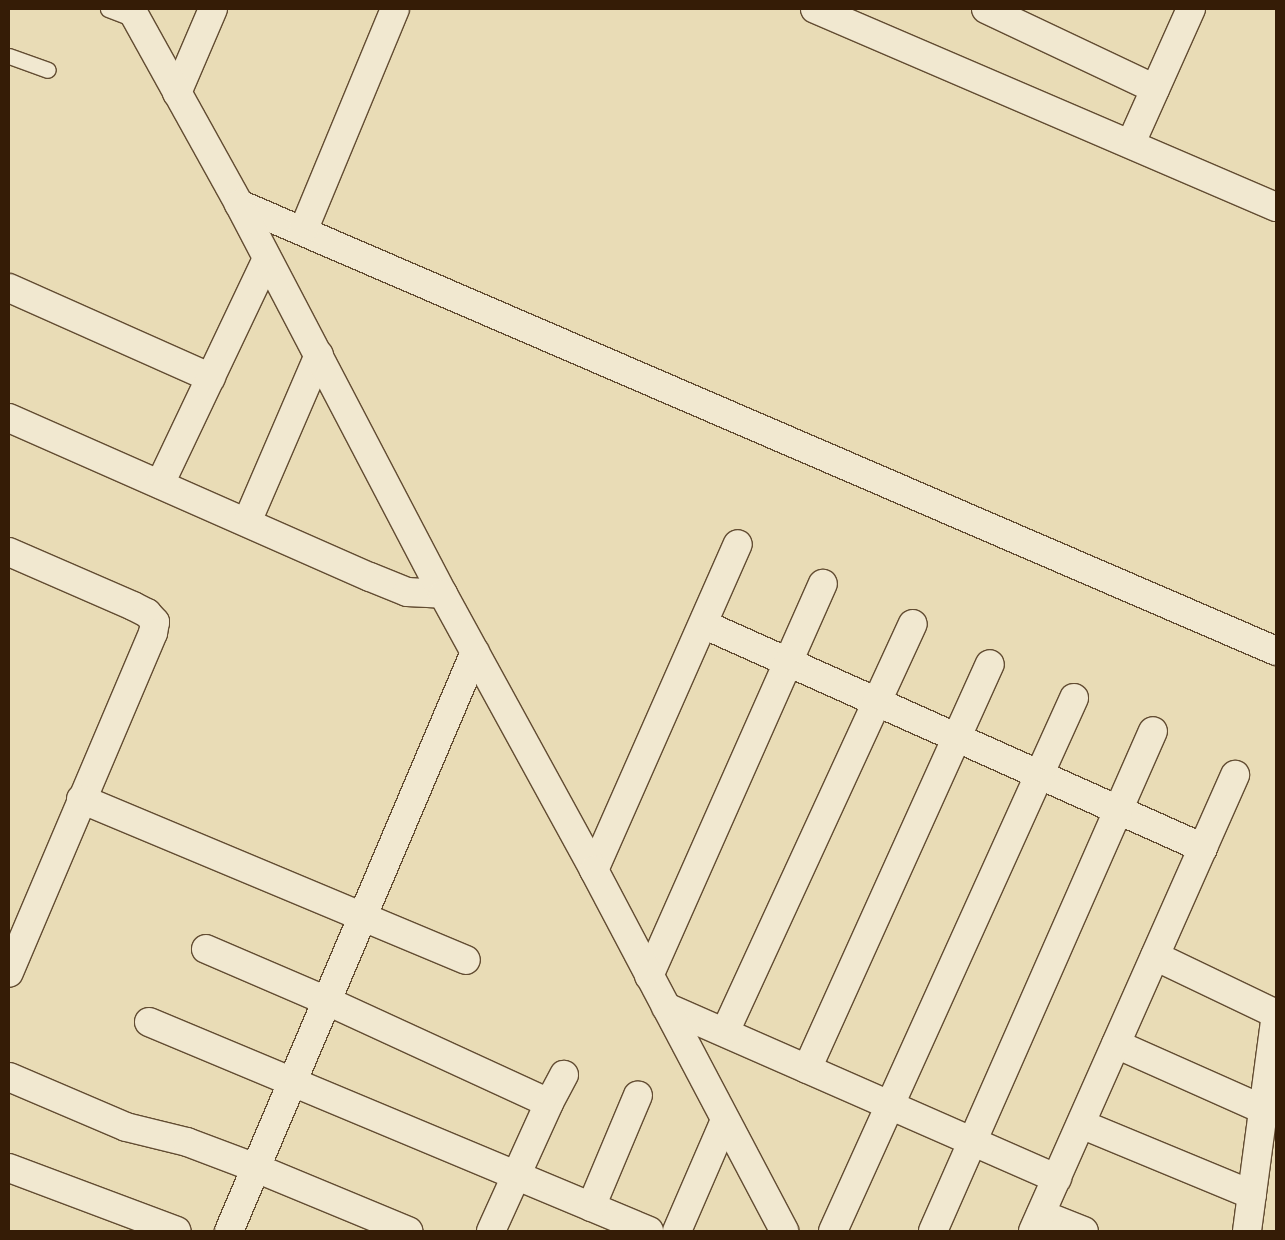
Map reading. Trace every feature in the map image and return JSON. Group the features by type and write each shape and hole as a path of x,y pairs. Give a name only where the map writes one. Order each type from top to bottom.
{"street":[{"path":"177,93 214,9"},
{"path":"302,231 395,9"},
{"path":"815,9 1131,143 1276,207"},
{"path":"986,9 1155,90"},
{"path":"1131,143 1192,9"},
{"path":"135,15 319,355 443,594 594,870 784,1231"},
{"path":"238,204 1276,651"},
{"path":"160,484 267,259"},
{"path":"9,288 211,378"},
{"path":"247,522 319,355"},
{"path":"9,418 407,592 443,594"},
{"path":"594,870 738,544"},
{"path":"9,552 133,606 147,614 154,622 153,633 12,955"},
{"path":"650,976 823,584"},
{"path":"703,624 1203,848"},
{"path":"725,1032 913,624"},
{"path":"229,1231 475,652"},
{"path":"807,1069 990,664"},
{"path":"833,1231 1074,698"},
{"path":"933,1231 1153,731"},
{"path":"1084,1231 1037,1223 1235,775"},
{"path":"81,800 466,960"},
{"path":"206,948 327,1001 549,1103"},
{"path":"1155,956 1276,1015 1247,1231"},
{"path":"666,1007 1056,1179"},
{"path":"148,1022 649,1231"},
{"path":"1116,1044 1264,1110"},
{"path":"491,1231 549,1103 564,1075"},
{"path":"9,1077 126,1127 164,1135 256,1168 408,1231"},
{"path":"591,1207 638,1095"},
{"path":"677,1231 725,1120"},
{"path":"1081,1124 1252,1195"},
{"path":"9,1168 177,1231"}],"lane":[{"path":"108,9 135,15"},
{"path":"9,56 48,70"}]}
